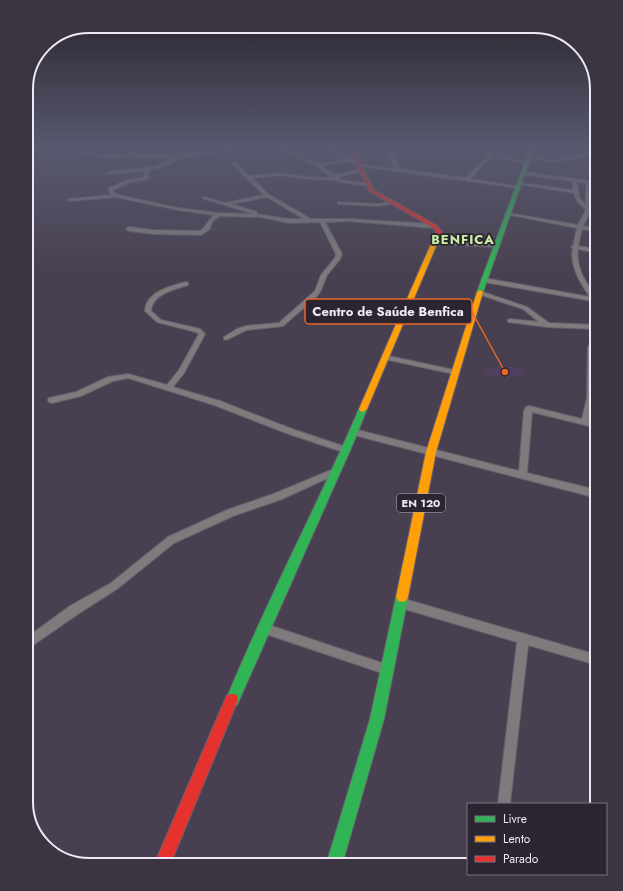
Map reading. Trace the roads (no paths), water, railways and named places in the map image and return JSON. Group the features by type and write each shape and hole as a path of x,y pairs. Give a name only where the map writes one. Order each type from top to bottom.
{"street":[{"path":"111,190 111,192 116,196"},
{"path":"261,190 267,196 309,220"},
{"path":"165,858 263,628 354,432 384,357 439,232 434,226 371,190"},
{"name":"EN 120","path":"336,858 377,719 431,452 454,372 484,280 518,190"},
{"path":"556,190 575,192 578,202 588,210"},
{"path":"588,190 588,210 580,227 574,247 580,280 590,293"},
{"path":"69,200 116,196 133,201 218,214 261,216 289,221 321,220 383,222 434,226"},
{"path":"226,204 267,196"},
{"path":"204,198 261,216"},
{"path":"340,203 378,205 392,203"},
{"path":"129,229 154,232 201,233 208,228 210,221 218,214"},
{"path":"508,214 590,229"},
{"path":"226,338 239,329 256,326 281,325 318,291 324,276 338,258 339,254 321,220"},
{"path":"434,243 497,245"},
{"path":"574,247 590,250"},
{"path":"484,280 590,300"},
{"path":"169,387 182,371 202,334 198,330 159,321 148,311 147,307 151,301 160,294 175,286 186,284"},
{"path":"480,293 525,308 548,325"},
{"path":"510,321 548,325 590,327"},
{"path":"384,357 454,372"},
{"path":"52,400 78,394 120,376 128,376 169,387 346,450"},
{"path":"523,476 528,411 530,409 590,423"},
{"path":"585,422 590,409"},
{"path":"354,432 590,492"},
{"path":"33,640 74,610 114,586 171,540 230,513 279,496 336,471"},
{"path":"401,603 590,658"},
{"path":"263,628 388,670"},
{"path":"504,803 523,638"}],"place":[{"name":"Centro de Saúde Benfica","path":"505,372"}],"district":[{"name":"BENFICA","path":"463,239"}]}
